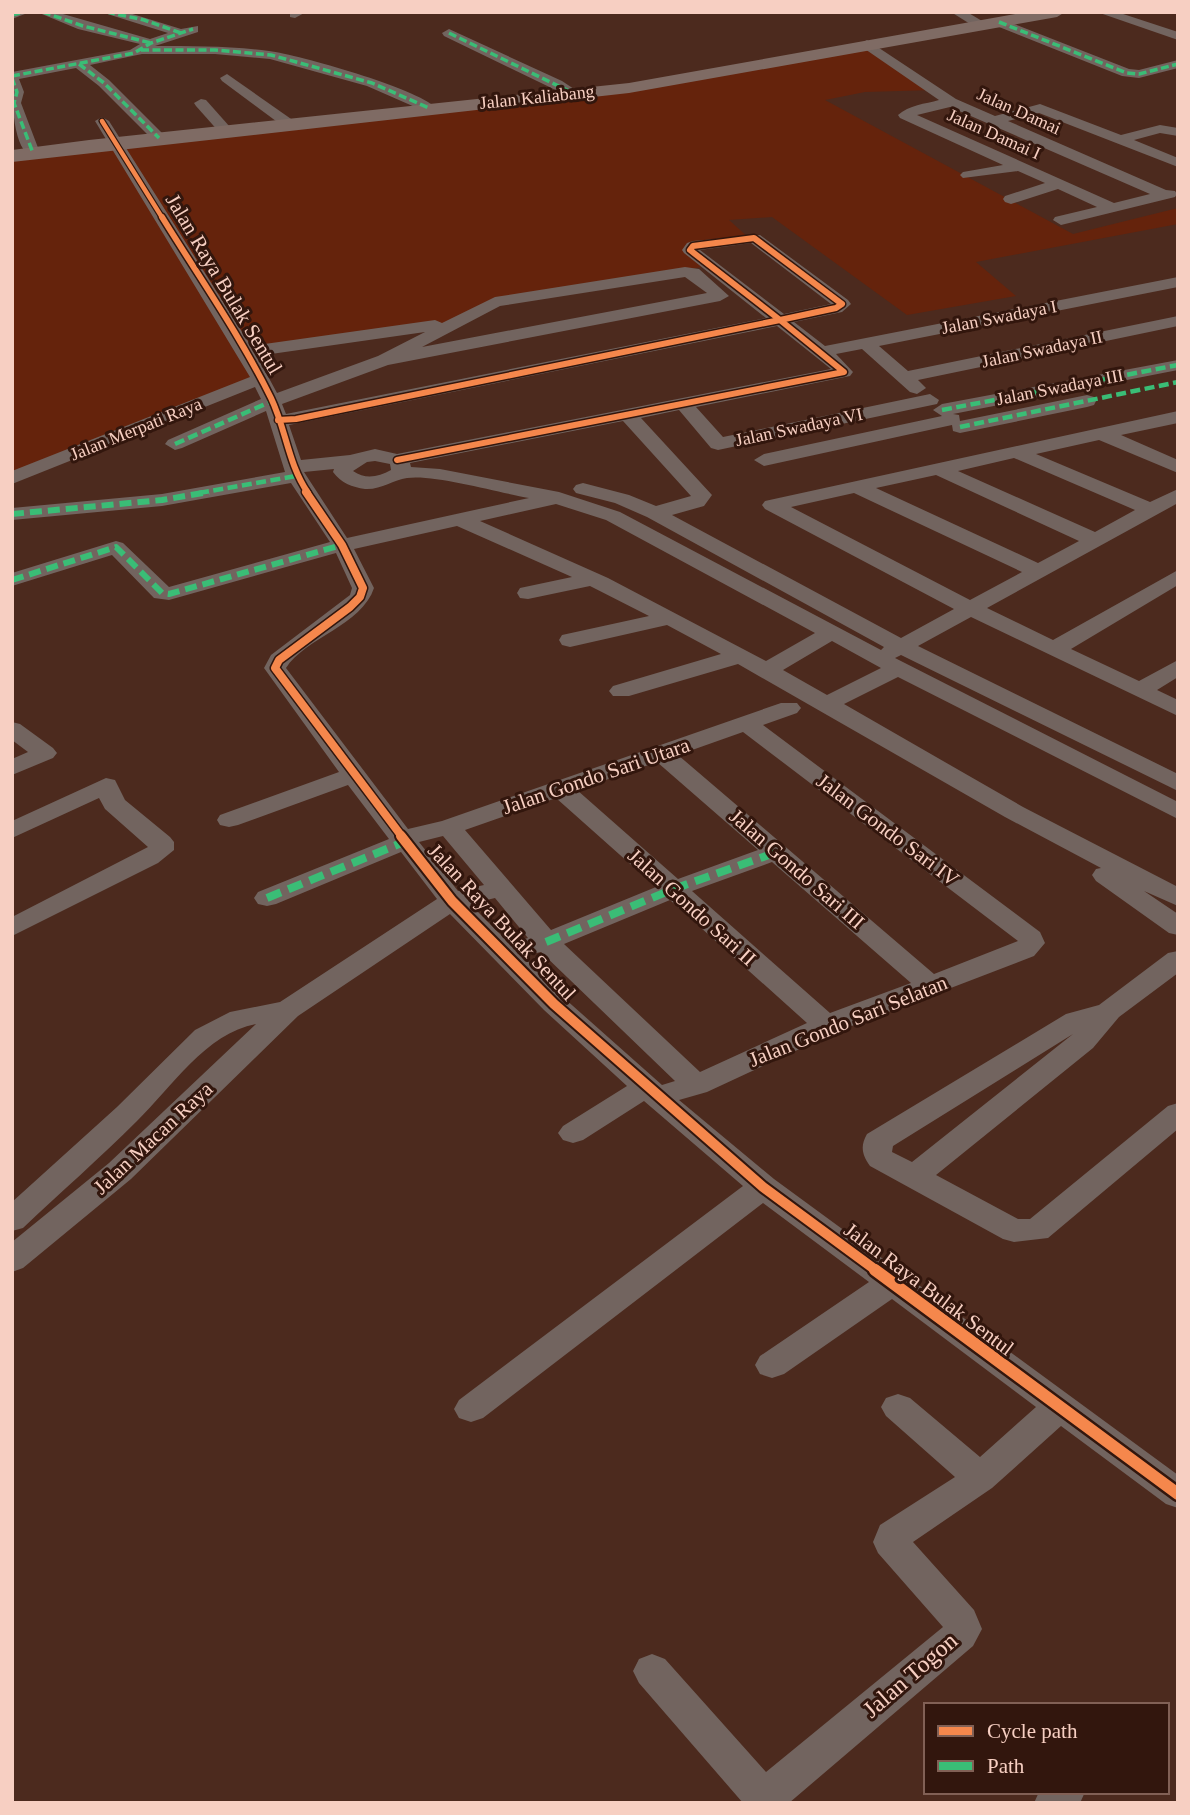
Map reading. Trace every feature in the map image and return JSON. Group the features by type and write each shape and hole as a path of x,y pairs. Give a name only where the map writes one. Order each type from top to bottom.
{"main road":[{"name":"Jalan Kaliabang","path":"12,156 722,74 772,61 1057,12"}],"street":[{"path":"12,15 24,12"},
{"path":"43,12 146,47 271,55 382,86 429,108"},
{"path":"33,153 15,103 16,92 12,77 146,47 187,31 107,12"},
{"path":"957,12 980,24"},
{"path":"1103,12 1178,37"},
{"path":"999,22 1127,74 1139,74 1178,64"},
{"path":"449,33 484,47 528,71 552,79 573,93"},
{"name":"Jalan Damai","path":"867,44 951,102 1072,155 1172,193"},
{"path":"79,64 104,83 159,138"},
{"path":"226,78 289,124"},
{"name":"Jalan Damai I","path":"951,102 905,115 1113,208"},
{"path":"201,103 225,130"},
{"path":"992,121 1040,108 1178,163"},
{"name":"Jalan Raya Bulak Sentul","path":"102,121 246,352 270,400 298,478 342,545 363,589 360,597 279,660 275,668 402,840 452,901 503,953 651,1091 763,1187 1178,1494"},
{"path":"968,175 1072,155 1160,129 1178,132"},
{"path":"1010,199 1059,184"},
{"path":"1061,220 1172,193"},
{"path":"270,400 310,416 779,320 836,308 842,304 754,238 690,247 690,250 779,320 821,352 844,372 628,415 400,465 383,481 298,478"},
{"path":"174,444 270,400 384,360 720,296 693,273 685,272 499,301 450,323 384,360"},
{"name":"Jalan Swadaya I","path":"821,352 1178,282"},
{"name":"Jalan Swadaya II","path":"905,377 1178,321"},
{"path":"246,352 450,323"},
{"path":"865,343 951,419"},
{"name":"Jalan Swadaya III","path":"951,419 1178,365"},
{"path":"764,460 951,419 1178,382"},
{"name":"Jalan Merpati Raya","path":"12,478 270,400"},
{"name":"Jalan Swadaya VI","path":"685,405 718,444 951,419"},
{"path":"628,415 702,495 697,502 654,513"},
{"path":"1178,417 772,505 969,608 1178,709"},
{"path":"1157,421 1178,434"},
{"path":"1100,433 1178,467"},
{"path":"1014,452 1150,510"},
{"path":"12,514 162,500 298,478 375,455 400,465 440,475 559,498 612,516 832,632 1178,784"},
{"path":"351,460 344,466 343,472 348,478 358,481"},
{"path":"400,465 471,468 561,484 622,499 654,513 737,556 893,658 1178,812"},
{"path":"940,470 1095,540"},
{"path":"855,486 1037,571"},
{"path":"827,705 969,608 1178,495"},
{"path":"12,580 116,547 162,593 169,594 342,545 559,498"},
{"path":"460,520 526,546 668,618 766,670 1087,852 1178,898"},
{"path":"715,568 737,556"},
{"path":"528,593 592,579"},
{"path":"1054,649 1173,584"},
{"path":"570,640 668,618"},
{"path":"766,670 832,632"},
{"path":"621,691 740,656"},
{"path":"1140,691 1178,667"},
{"name":"Jalan Gondo Sari Utara","path":"267,898 402,840 449,827 789,708"},
{"name":"Jalan Gondo Sari IV","path":"746,723 1031,938"},
{"path":"12,729 45,753 12,768"},
{"name":"Jalan Gondo Sari III","path":"661,753 932,987"},
{"path":"229,820 353,775"},
{"path":"12,831 106,785 114,804 161,842 161,850 12,928"},
{"name":"Jalan Gondo Sari II","path":"560,788 671,890 826,1025"},
{"path":"449,827 546,942 696,1085"},
{"path":"503,953 546,942 671,890 777,852"},
{"path":"1087,852 1103,874 1178,927"},
{"name":"Jalan Macan Raya","path":"12,1260 120,1171 288,1010 452,901 499,889"},
{"name":"Jalan Gondo Sari Selatan","path":"573,1133 651,1091 696,1085 826,1025 1024,950 1032,943 1031,938"},
{"path":"914,1177 1083,1041 1109,1011 1178,959"},
{"name":"Jalan Macan Raya","path":"12,1220 98,1142 205,1037 240,1018 288,1010"},
{"path":"1109,1011 1076,1020 878,1141 876,1147 881,1159 1014,1231 1030,1232 1037,1230 1178,1113"},
{"path":"471,1409 763,1187"},
{"path":"772,1365 891,1284"},
{"path":"898,1407 980,1478"},
{"name":"Jalan Togon","path":"766,1801 788,1777 960,1635 963,1629 961,1621 891,1542 894,1536 980,1478 1059,1407"},
{"path":"652,1671 766,1801"}],"shaded area":[{"path":"867,44 934,90 865,92 825,100 1073,234 1178,208 1178,224 976,262 1016,296 907,315 772,217 729,220 749,238 693,246 708,266 499,301 450,323 247,352 260,379 12,478 12,156 629,88"}],"marked path":[{"path":"12,15 24,12"},
{"path":"43,12 83,26 151,43"},
{"path":"107,12 144,20 181,33"},
{"path":"999,22 1127,73 1139,74 1178,64"},
{"path":"12,76 134,53 151,43 193,29"},
{"path":"449,33 573,93"},
{"path":"141,50 215,50 271,55 372,83 429,108"},
{"path":"79,64 104,83 159,138"},
{"path":"12,78 17,92 14,103 33,153"},
{"path":"942,410 1178,365"},
{"path":"960,427 1178,382"},
{"path":"175,444 272,401"},
{"path":"12,514 162,500 296,476"},
{"path":"12,580 116,547 162,593 169,594 342,545"},
{"path":"267,898 404,842"},
{"path":"546,942 671,890 777,852"}],"cycle path":[{"path":"102,121 246,352 272,401 296,476 342,545 363,588 360,597 350,607 279,660 275,668 353,775 452,901 554,1004 646,1087 763,1187 1178,1494"},
{"path":"278,420 296,419 780,320 836,308 842,304 754,238 693,246 690,250 836,363 844,372 397,460"}]}
